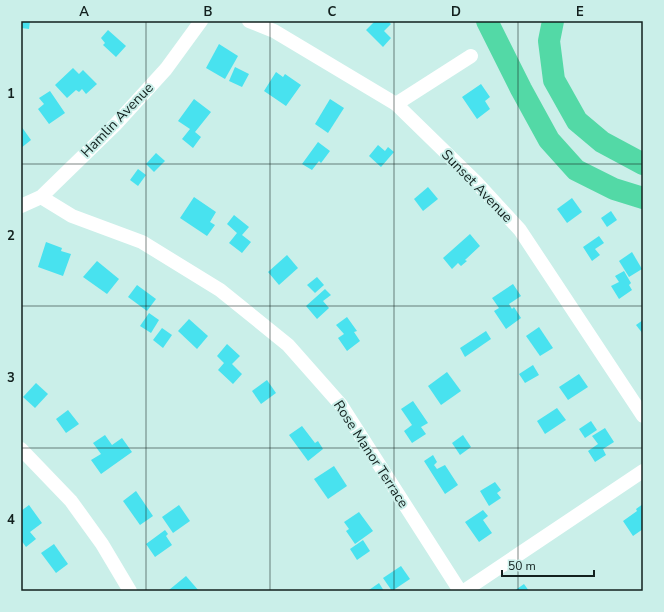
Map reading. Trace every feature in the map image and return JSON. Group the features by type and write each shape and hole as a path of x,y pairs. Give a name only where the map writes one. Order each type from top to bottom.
{"highway":[{"path":"487,21 521,90 549,140 576,170 614,189 643,198"},
{"path":"553,21 549,41 554,80 577,120 602,142 643,164"}],"street":[{"name":"Hamlin Avenue","path":"21,206 41,197 115,126 166,69 201,21"},
{"name":"Sunset Avenue","path":"249,21 274,30 396,104 476,182 520,230 643,416"},
{"path":"396,104 471,56"},
{"name":"Rose Manor Terrace","path":"41,197 72,216 142,242 220,290 288,345 341,405 460,591"},
{"path":"21,450 71,501 102,544 130,591"},
{"path":"464,591 643,471"}],"building":[{"path":"21,21 30,21 29,29 21,28"},
{"path":"375,21 388,21 391,24 384,31 391,38 383,47 366,30"},
{"path":"108,30 126,46 116,57 103,45 105,43 101,38"},
{"path":"219,44 238,56 225,79 206,68"},
{"path":"235,67 249,74 242,87 229,81"},
{"path":"73,68 79,74 83,70 97,84 86,94 82,89 79,92 76,90 67,98 55,85"},
{"path":"276,72 283,77 285,74 301,85 286,106 264,91"},
{"path":"481,84 490,97 485,101 490,109 477,119 462,97"},
{"path":"50,91 65,113 49,124 38,109 44,104 39,98"},
{"path":"194,99 211,112 195,132 201,137 193,148 182,139 190,129 178,121"},
{"path":"330,99 344,108 328,133 315,124"},
{"path":"21,126 31,140 21,148"},
{"path":"318,142 330,151 321,163 319,161 312,170 302,164"},
{"path":"378,145 385,151 388,147 394,152 381,167 369,156"},
{"path":"156,153 165,161 154,172 146,164"},
{"path":"138,169 146,175 138,186 130,180"},
{"path":"428,187 438,199 423,211 414,199"},
{"path":"194,197 216,212 210,222 215,225 207,236 180,218"},
{"path":"572,198 582,212 567,223 557,209"},
{"path":"611,211 617,220 607,227 601,218"},
{"path":"234,215 249,227 242,235 251,242 242,253 229,243 237,233 227,224"},
{"path":"470,234 480,246 465,260 467,261 461,266 458,263 452,269 443,258"},
{"path":"599,236 604,243 595,249 600,255 592,261 583,247"},
{"path":"46,242 62,248 61,251 71,254 63,276 38,267"},
{"path":"632,252 642,269 629,277 619,261"},
{"path":"287,255 298,268 279,285 268,272"},
{"path":"97,261 119,279 107,294 83,277"},
{"path":"624,271 631,283 629,285 632,290 619,299 611,286 619,282 615,276"},
{"path":"317,277 324,285 315,293 307,285"},
{"path":"513,284 521,296 509,304 512,309 514,307 521,318 506,329 494,311 499,308 492,298"},
{"path":"137,285 156,299 147,311 128,297"},
{"path":"325,289 331,295 323,301 329,308 317,319 306,306"},
{"path":"149,313 159,320 151,333 140,326"},
{"path":"347,317 357,331 354,332 360,341 347,351 338,338 344,334 336,325"},
{"path":"189,319 208,336 197,349 178,331"},
{"path":"643,320 643,334 636,325"},
{"path":"539,327 553,348 540,356 526,336"},
{"path":"162,328 172,335 163,348 153,340"},
{"path":"486,331 491,339 465,357 460,348"},
{"path":"227,344 240,356 232,364 242,374 233,384 218,370 224,363 217,356"},
{"path":"533,365 539,375 525,383 519,374"},
{"path":"447,372 461,391 441,405 428,386"},
{"path":"579,374 588,387 568,400 559,387"},
{"path":"267,380 276,393 261,404 252,391"},
{"path":"36,383 48,394 35,408 23,397"},
{"path":"413,401 428,423 421,427 426,434 412,443 404,431 412,425 401,409"},
{"path":"557,408 566,420 545,434 537,421"},
{"path":"68,410 79,424 66,433 56,419"},
{"path":"591,421 597,430 585,438 579,429"},
{"path":"302,426 315,443 318,441 323,449 308,461 289,435"},
{"path":"605,428 614,442 603,449 606,455 595,462 588,451 598,444 592,436"},
{"path":"105,435 112,445 122,438 132,452 101,474 91,460 101,454 93,443"},
{"path":"463,435 471,447 460,455 452,443"},
{"path":"433,455 437,462 434,465 437,469 445,465 458,485 445,494 424,461"},
{"path":"334,466 347,486 328,499 314,479"},
{"path":"495,482 501,490 497,493 501,498 489,506 480,491"},
{"path":"136,491 153,516 140,525 123,501"},
{"path":"643,504 643,529 633,536 623,521 637,511 636,509"},
{"path":"29,505 42,523 30,532 36,539 26,547 21,540 21,511"},
{"path":"179,505 190,521 173,533 162,517"},
{"path":"483,510 488,516 483,520 492,533 479,542 465,522"},
{"path":"359,512 373,531 355,544 346,531 349,529 344,522"},
{"path":"165,530 168,534 166,536 172,545 155,557 146,544"},
{"path":"363,540 370,551 357,560 350,549"},
{"path":"54,544 68,564 56,573 41,553"},
{"path":"401,566 410,579 392,591 383,578"},
{"path":"186,576 199,591 169,590"},
{"path":"379,583 384,591 369,590"},
{"path":"524,584 529,591 514,591"}]}
